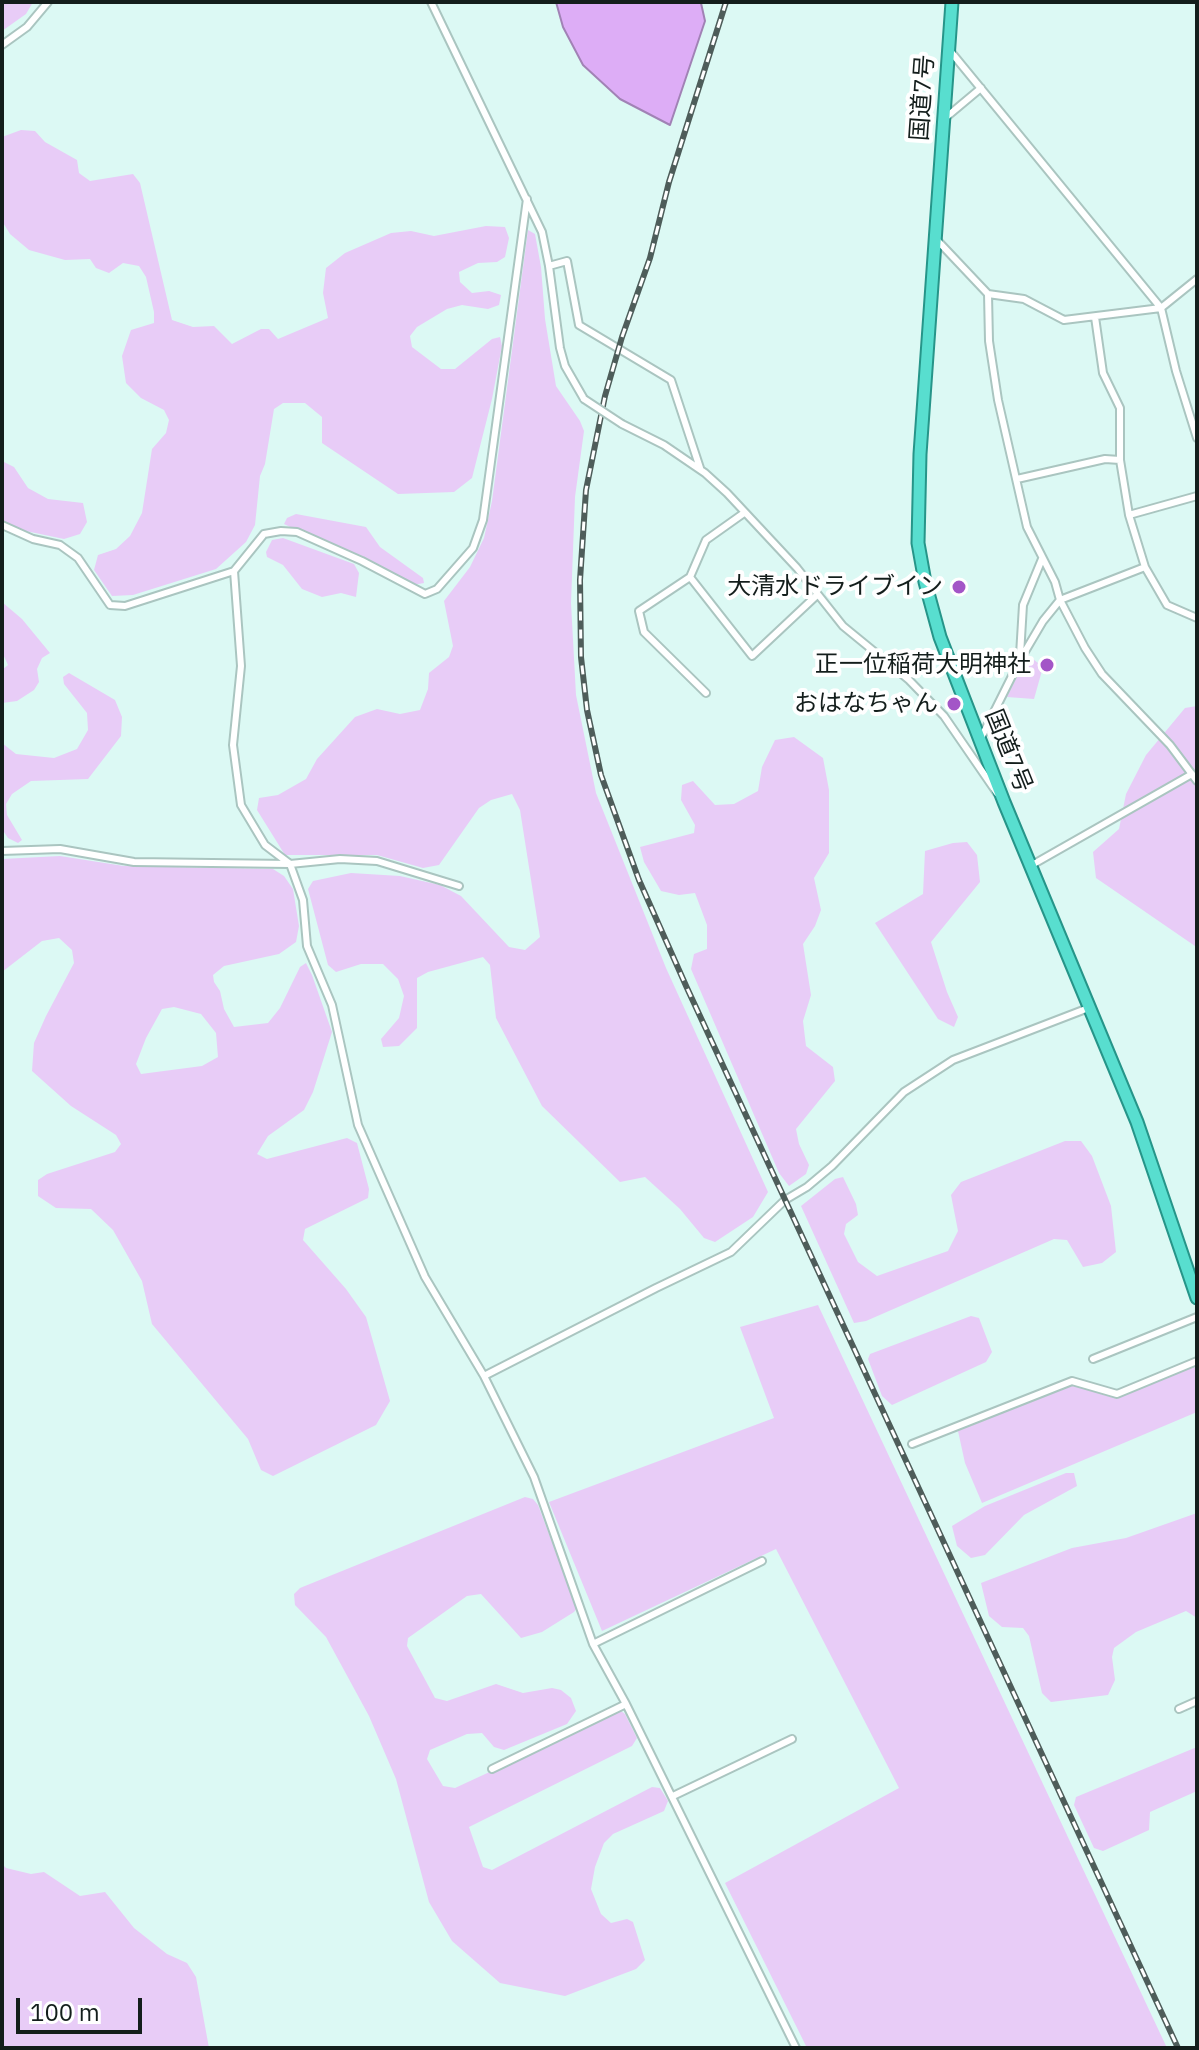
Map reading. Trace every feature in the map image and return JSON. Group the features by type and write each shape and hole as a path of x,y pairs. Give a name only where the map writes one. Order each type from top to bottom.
{"highway":[{"name":"国道7号","path":"952,2 920,454 918,543 940,637 1004,802 1137,1122 1197,1298"}],"street":[{"path":"2,45 27,27 48,2"},
{"path":"431,2 457,62 542,232 560,348 565,366 584,399 622,424 664,445 701,470 727,493 797,568 843,626 909,680 944,716 1004,802"},
{"path":"948,49 1161,308 1197,438"},
{"path":"944,119 981,88"},
{"path":"2,525 33,539 60,545 78,558 110,605 125,606 234,571 264,534 281,531 297,532 425,594 437,589 473,548 483,520 527,199"},
{"path":"936,239 988,294 1024,299 1064,320 1161,308 1197,279"},
{"path":"549,266 567,261 579,325 671,380 701,470"},
{"path":"988,294 989,341 998,400 1027,527 1055,582 1060,600 1102,674 1170,745 1195,778 1032,865"},
{"path":"1095,317 1103,373 1120,408 1120,460 1129,515 1145,567 1167,605 1197,618"},
{"path":"1017,479 1105,459 1120,460"},
{"path":"1129,515 1197,496"},
{"path":"706,693 644,632 639,611 690,577 706,540 744,513"},
{"path":"1020,660 1023,605 1042,559"},
{"path":"980,740 1020,660 1043,621 1060,600 1145,567"},
{"path":"234,571 241,666 233,745 241,805 265,845 290,864 303,900 307,946 332,1005 358,1125 425,1277 484,1376 534,1477 593,1644 673,1796 796,2048"},
{"path":"690,577 752,656 817,595"},
{"path":"2,851 60,849 134,862 290,864 340,859 377,861 459,886"},
{"path":"484,1376 731,1252 770,1218 785,1200 832,1166 904,1092 953,1060 1091,1007"},
{"path":"1093,1359 1197,1317"},
{"path":"912,1444 1072,1381 1117,1394 1197,1361"},
{"path":"593,1644 762,1561"},
{"path":"1179,1709 1197,1701"},
{"path":"492,1769 626,1704"},
{"path":"673,1796 792,1739"}],"shaded area":[{"path":"2,2 33,2 26,14 2,31"},
{"path":"556,2 701,3 705,21 670,125 620,99 583,65 563,27"},
{"path":"21,130 35,131 45,142 77,160 79,173 90,181 133,174 140,183 172,320 193,327 214,326 232,344 261,329 269,329 278,339 328,318 323,293 326,268 345,253 391,233 411,231 434,236 486,226 505,227 509,238 505,257 497,262 478,263 459,272 460,282 472,293 489,291 501,295 499,305 488,309 462,305 447,309 417,327 410,336 412,347 441,369 455,369 492,339 500,337 502,346 492,399 472,478 454,492 398,494 322,443 322,417 305,403 283,403 274,409 265,464 260,476 255,525 246,542 216,569 133,595 112,596 94,570 98,555 116,549 130,536 142,513 152,449 166,433 169,420 164,410 141,398 126,383 122,356 131,330 154,323 154,312 146,277 139,266 123,263 109,273 96,268 90,259 65,260 29,250 10,234 2,221 2,137"},
{"path":"528,230 535,234 541,267 545,319 556,386 584,431 575,497 571,603 576,695 596,793 666,968 768,1192 753,1217 715,1242 704,1238 680,1209 645,1177 620,1182 542,1106 496,1018 490,965 483,957 417,978 417,1028 399,1046 383,1047 381,1039 399,1018 404,996 398,979 383,964 361,964 336,972 328,965 308,889 313,881 351,873 400,876 440,885 461,896 509,947 525,950 540,937 520,810 512,794 491,800 479,808 439,865 423,868 377,855 285,855 257,810 259,798 278,795 306,779 317,759 355,717 377,709 400,714 420,710 428,689 429,673 449,657 453,646 444,601 470,567 484,538 492,501"},
{"path":"2,461 14,467 28,488 48,499 83,503 87,522 80,534 64,539 21,530 2,520"},
{"path":"296,514 366,527 380,547 423,578 424,583 413,585 284,524 287,518"},
{"path":"283,538 354,564 359,573 356,597 341,593 322,597 302,589 283,565 267,557 272,540"},
{"path":"2,602 22,619 50,653 42,658 37,669 39,682 34,690 17,701 2,703 2,670 8,665 2,652"},
{"path":"1028,655 1043,667 1034,699 1007,697"},
{"path":"69,673 115,700 122,717 121,736 88,779 31,781 12,794 6,804 7,815 22,840 18,843 8,838 2,829 2,743 16,754 54,758 77,749 88,730 87,713 64,684 63,677"},
{"path":"1197,706 1197,950 1096,878 1093,852 1119,829 1126,794 1146,755 1185,708"},
{"path":"794,737 823,758 829,790 829,853 814,878 821,910 803,944 811,995 803,1021 806,1046 833,1067 835,1081 796,1129 809,1165 806,1174 789,1186 779,1173 691,969 694,954 707,949 707,925 695,893 679,895 661,891 644,862 640,847 694,833 695,825 681,800 682,785 693,781 715,805 734,804 758,791 762,767 775,740"},
{"path":"967,842 977,855 980,882 931,942 958,1017 954,1027 938,1019 875,923 923,894 925,851"},
{"path":"60,856 124,866 273,869 284,876 293,889 299,926 296,942 279,954 224,966 213,975 214,982 234,1027 268,1023 280,1008 300,967 306,963 312,975 332,1032 304,1110 268,1136 257,1154 267,1159 347,1138 357,1143 369,1189 368,1198 305,1229 303,1240 366,1317 390,1401 376,1425 273,1476 261,1470 248,1439 152,1324 142,1281 113,1230 91,1209 56,1208 38,1196 38,1180 47,1174 115,1152 121,1144 116,1135 71,1106 32,1071 34,1043 74,963 72,950 59,938 42,941 2,972 2,859","holes":["174,1007 201,1014 216,1033 218,1057 202,1066 141,1074 136,1064 162,1009"]},
{"path":"1065,1141 1081,1141 1092,1156 1111,1206 1116,1252 1102,1263 1083,1267 1067,1240 1054,1239 866,1321 854,1323 801,1206 835,1179 843,1177 858,1215 846,1224 844,1234 858,1262 877,1276 948,1251 958,1231 951,1195 961,1182"},
{"path":"818,1305 1167,2048 807,2048 725,1883 899,1788 776,1549 602,1631 549,1502 774,1418 740,1327"},
{"path":"971,1316 979,1318 992,1352 986,1362 892,1405 882,1396 868,1359 870,1354"},
{"path":"1194,1366 1197,1373 1197,1412 982,1503 965,1463 958,1431 1071,1385 1114,1398"},
{"path":"1066,1473 1074,1473 1077,1486 1024,1515 985,1555 971,1558 957,1546 952,1526 985,1506"},
{"path":"525,1497 533,1499 538,1505 577,1608 574,1612 542,1632 521,1638 481,1594 467,1596 408,1638 407,1646 435,1698 447,1701 496,1684 523,1693 552,1688 561,1690 571,1698 576,1711 567,1724 504,1750 494,1747 482,1733 467,1734 430,1750 427,1759 443,1786 455,1788 621,1711 637,1738 632,1746 469,1827 483,1867 492,1870 652,1787 660,1788 668,1801 664,1811 613,1834 604,1843 591,1889 601,1914 611,1923 627,1919 633,1922 645,1960 636,1969 565,1996 500,1983 452,1941 429,1902 396,1779 369,1716 326,1637 295,1605 294,1594 300,1588"},
{"path":"1197,1513 1197,1618 1186,1611 1136,1632 1114,1648 1115,1680 1108,1695 1051,1702 1042,1693 1029,1636 1023,1628 1002,1627 989,1616 981,1583 1072,1548 1126,1538"},
{"path":"1197,1747 1197,1791 1150,1812 1149,1830 1103,1851 1094,1848 1074,1805 1076,1797"},
{"path":"2,1864 6,1868 31,1874 44,1872 80,1896 105,1892 134,1928 167,1954 187,1963 196,1977 209,2048 2,2048"}],"railway":[{"path":"726,2 669,182 650,258 605,396 586,490 580,580 581,657 587,710 601,775 639,880 687,988 1178,2048"}],"place":[{"name":"大清水ドライブイン","path":"959,587"},
{"name":"正一位稲荷大明神社","path":"1047,665"},
{"name":"おはなちゃん","path":"954,704"}]}
